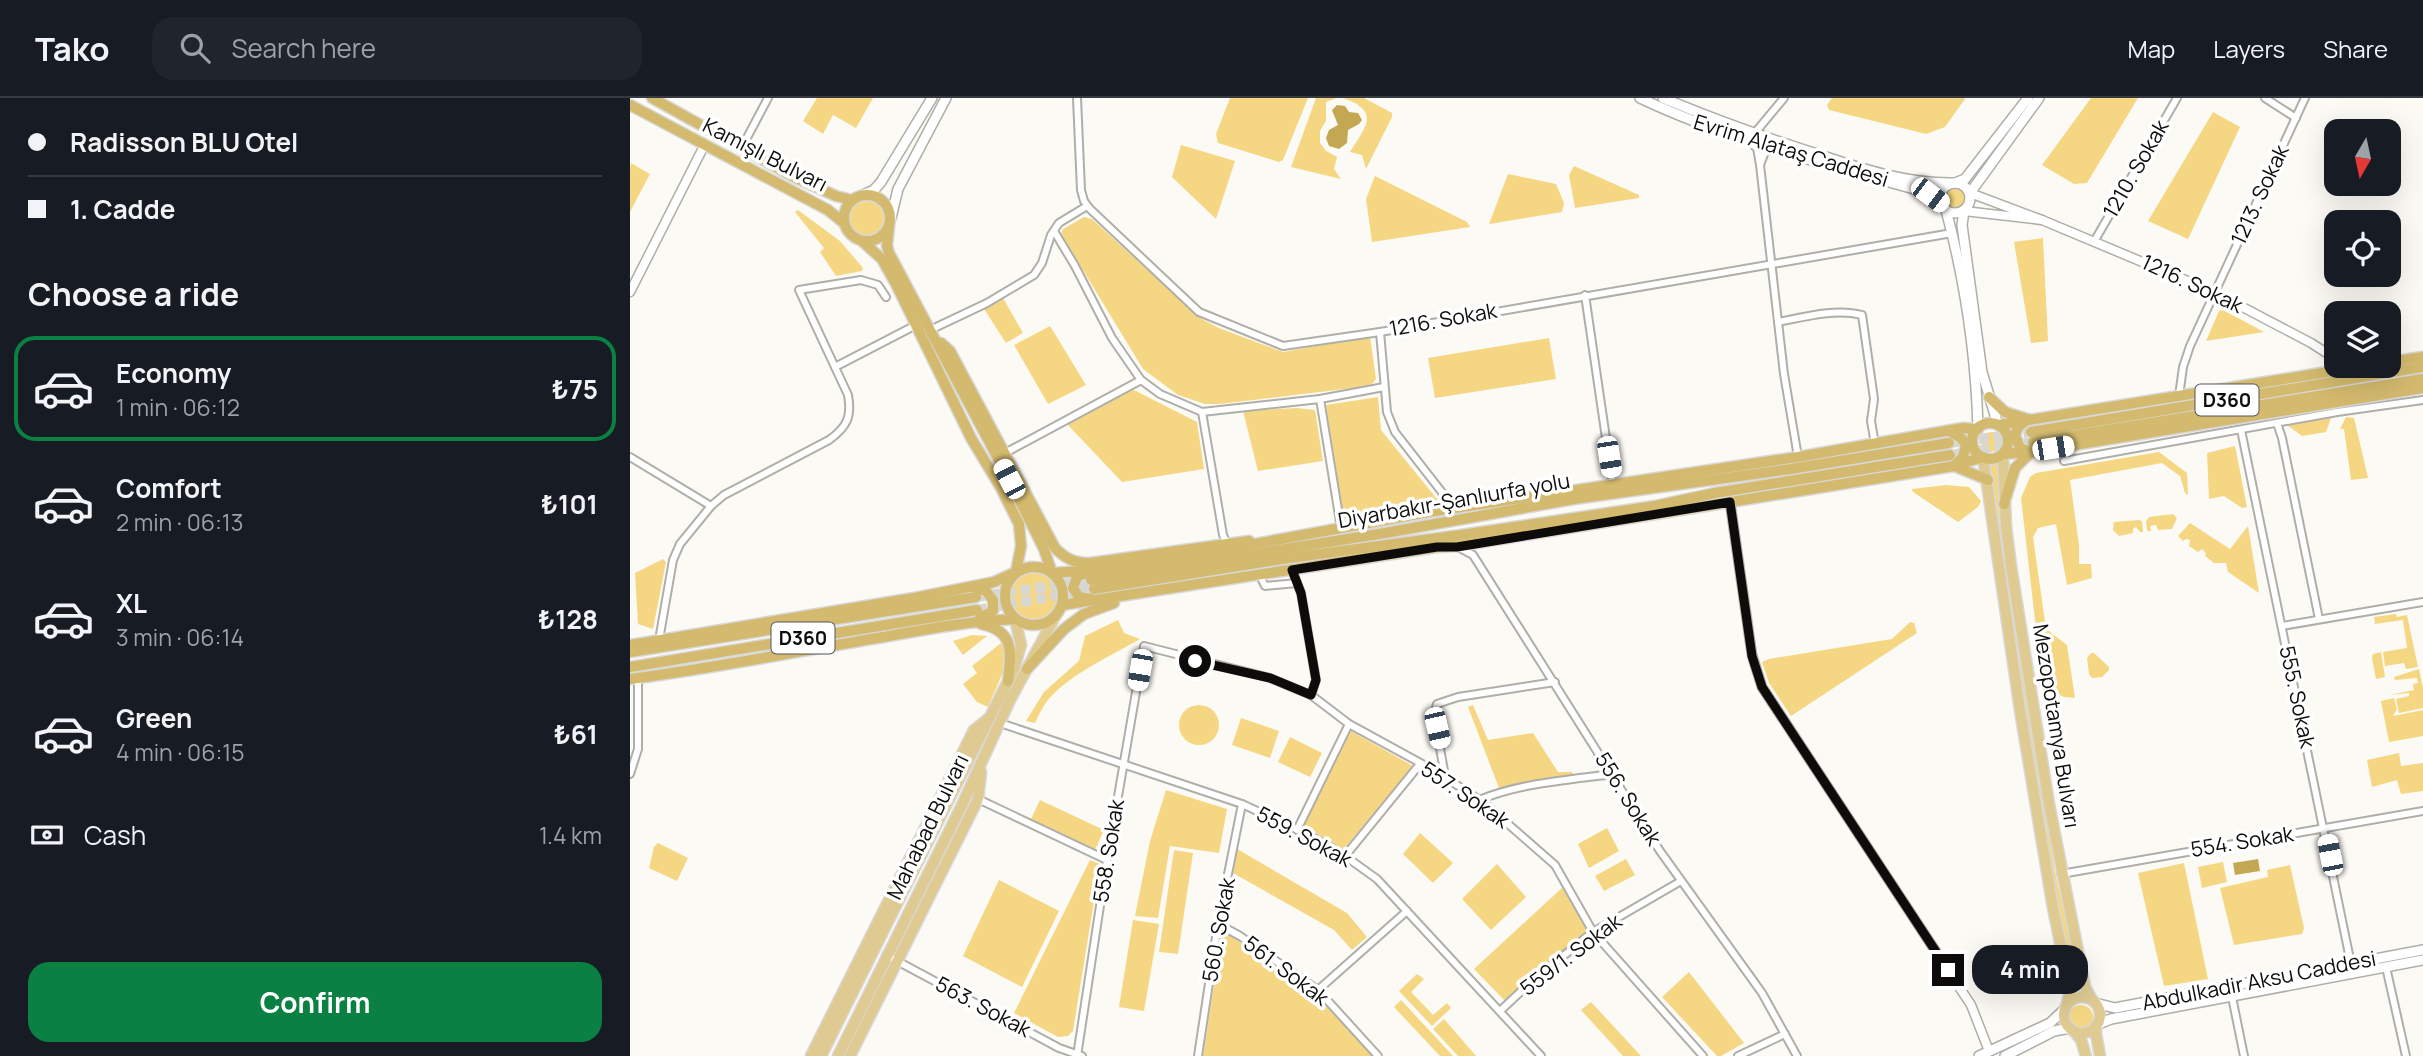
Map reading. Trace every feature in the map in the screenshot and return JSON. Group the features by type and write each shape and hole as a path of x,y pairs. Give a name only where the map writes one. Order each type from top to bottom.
{"highway":[{"name":"Kamışlı Bulvarı","path":"652,98 741,149 825,191 852,200"},
{"name":"Kamışlı Bulvarı","path":"630,105 828,210 844,223"},
{"path":"865,194 873,195 886,203 890,222 887,246 889,253 1015,491 1044,549 1052,573 1063,591 1062,605 1056,615 1042,625 1033,626 1015,619 1009,613 1004,596 1006,587 1016,572 1021,546 1019,524 971,438 882,260 862,241 850,234 844,223 845,210 852,200 865,194"},
{"path":"862,241 875,240 881,236 890,222"},
{"path":"932,333 950,351 1055,548 1066,559 1077,563 1090,563 1226,542 1291,538"},
{"path":"2401,360 2423,357"},
{"name":"D360","path":"2032,442 2423,368"},
{"path":"1983,457 1973,445 1974,433 1987,424 1998,425 2324,371"},
{"name":"D360","path":"2032,442 2423,379"},
{"path":"1322,554 1457,547 1954,466 1983,457 1994,458 2032,442 2423,389"},
{"path":"1989,397 2005,412 2028,419"},
{"path":"2028,419 2018,427 2015,435 2020,448 2032,442"},
{"path":"1998,425 2003,428 2008,438 2003,454"},
{"path":"630,645 659,644 969,587 994,582 1034,567 1052,573 1097,570 1455,509 1798,457 1949,431 1978,429"},
{"path":"1949,431 1961,438 1966,445 1963,457 1954,466"},
{"path":"2004,504 2015,468 2032,442"},
{"name":"Diyarbakır-Şanlıurfa yolu","path":"1949,443 1732,478 1574,499 1092,585 1628,510 1950,455"},
{"path":"1954,466 1988,480"},
{"path":"1642,481 1732,478"},
{"path":"1475,517 1532,497"},
{"path":"1563,528 1628,510"},
{"path":"1062,605 1437,547"},
{"path":"1097,570 1077,578 1073,588 1082,598 1100,600"},
{"path":"969,587 986,591 993,606 991,614 970,621"},
{"path":"1027,668 1064,629 1084,614 1135,595"},
{"name":"D360","path":"630,652 659,644 976,597"},
{"name":"D360","path":"634,666 977,610"},
{"path":"634,678 729,665 970,621 1015,619"},
{"path":"970,621 993,626 1006,637 1011,651 1008,681"},
{"path":"634,666 754,659"}],"main road":[{"path":"865,194 874,190 881,182 932,98"},
{"path":"890,222 898,189 946,98"},
{"name":"Evrim Alataş Caddesi","path":"1640,98 1669,112 1751,138 1913,181 1953,183"},
{"name":"Evrim Alataş Caddesi","path":"1663,98 1773,150 1917,190 1930,195 1944,207"},
{"path":"1978,429 1974,360 1952,233 1944,207 1943,189 1965,179 2028,98"},
{"path":"1998,425 1982,372 1962,225 1964,211 1970,203 1970,193 2039,98"},
{"path":"1953,183 1964,186 1970,193"},
{"path":"1944,207 1955,213 1964,211"},
{"name":"Mezopotamya Bulvarı","path":"2003,454 2004,504 2015,591 2061,874 2084,987 2093,1002"},
{"name":"Mezopotamya Bulvarı","path":"1983,457 2020,710 2053,908 2070,990 2066,1006"},
{"name":"Mahabad Bulvarı","path":"821,1056 995,719 1056,615"},
{"path":"1015,619 1021,645 1030,638 1033,639 1036,643 1034,654"},
{"name":"Mahabad Bulvarı","path":"838,1056 981,762 1021,645"},
{"path":"811,1056 974,730 995,719"},
{"path":"850,1056 978,799 981,762"},
{"name":"Abdulkadir Aksu Caddesi","path":"2093,1002 2115,1008 2423,950"},
{"name":"Abdulkadir Aksu Caddesi","path":"2096,1025 2111,1019 2423,960"},
{"path":"1979,1056 2050,1023 2066,1006 2082,997 2093,1002 2099,1016 2096,1034 2100,1056"},
{"path":"2066,1006 2064,1017 2081,1040 2086,1056"},
{"path":"2005,1056 2054,1031 2072,1029 2084,1032 2096,1025"}],"street":[{"path":"741,149 768,98"},
{"path":"932,333 1034,275 1059,223 1087,206 1081,190 1077,98"},
{"path":"1784,98 1751,138 1758,148 1784,374 1798,457"},
{"name":"1210. Sokak","path":"2095,240 2177,98"},
{"path":"2265,98 2296,118"},
{"name":"1213. Sokak","path":"2179,396 2183,367 2214,292 2305,98"},
{"path":"631,290 704,146"},
{"path":"1760,165 1765,152 1773,150"},
{"path":"1970,193 2042,220"},
{"name":"1216. Sokak","path":"1087,206 1199,312 1283,346 1380,332 1952,233"},
{"path":"1964,211 2042,220"},
{"name":"1216. Sokak","path":"2042,220 2214,292 2324,351"},
{"path":"1054,231 1112,338 1141,380 1160,394 1202,412 1320,399 1384,387"},
{"path":"659,644 673,561 680,544 711,506 724,495 843,430 850,407 835,367 799,290 861,281 878,285 886,297"},
{"path":"1585,295 1613,486"},
{"path":"1778,321 1824,314 1852,312 1861,315 1874,399 1871,421 1875,444"},
{"path":"835,367 916,325"},
{"path":"1380,332 1387,412 1395,432 1455,509"},
{"path":"1005,453 1141,380"},
{"path":"1320,399 1341,528"},
{"path":"2064,461 2423,400"},
{"path":"1202,412 1226,542"},
{"path":"2277,423 2319,619"},
{"name":"555. Sokak","path":"2241,430 2351,964"},
{"path":"630,457 711,506"},
{"path":"1730,502 1752,656 1762,687 1971,1005 1989,1051"},
{"name":"556. Sokak","path":"1457,547 1473,555 1681,881 1762,992 1797,1056"},
{"path":"1292,570 1301,593 1316,680 1311,695"},
{"path":"1260,576 1265,586 1297,583"},
{"path":"2282,626 2423,602"},
{"name":"557. Sokak","path":"1144,646 1270,678 1311,695 1349,724 1445,777 1479,800 1555,865 1593,932 1703,1056"},
{"name":"558. Sokak","path":"1079,1055 1107,859 1144,646"},
{"path":"630,774 638,749 634,678"},
{"path":"1445,777 1434,713 1437,704 1458,697 1555,682"},
{"name":"559. Sokak","path":"995,719 1242,804 1345,856 1377,880 1541,1056"},
{"path":"1297,830 1349,724"},
{"path":"1345,856 1420,764"},
{"path":"1479,800 1496,792 1612,774"},
{"path":"978,799 1107,859"},
{"name":"560. Sokak","path":"1198,1056 1218,924 1242,804"},
{"name":"554. Sokak","path":"2061,874 2423,811"},
{"name":"559/1. Sokak","path":"1500,1011 1593,932 1681,881"},
{"path":"1318,990 1407,911"},
{"name":"561. Sokak","path":"1218,924 1240,936 1318,990 1378,1056"},
{"name":"563. Sokak","path":"886,955 1059,1048 1079,1055"},
{"path":"2386,967 2406,1056"},
{"path":"2232,997 2244,1056"},
{"path":"1738,1056 1785,1034"}],"shaded area":[{"path":"817,98 873,98 856,128 833,115 823,134 803,121"},
{"path":"1230,98 1308,98 1283,160 1279,162 1218,143 1216,134"},
{"path":"1316,98 1337,98 1326,102 1326,121 1320,131 1320,143 1326,151 1337,157 1334,169 1341,179 1291,167"},
{"path":"1343,98 1364,98 1392,113 1366,169 1362,155 1350,152 1365,127 1366,114 1355,103"},
{"path":"1832,98 1965,99 1945,127 1926,134 1829,110 1827,105"},
{"path":"2091,98 2138,98 2087,183 2074,184 2042,165"},
{"path":"1337,105 1345,106 1349,112 1358,113 1362,120 1348,130 1347,143 1339,149 1329,146 1326,138 1329,130 1338,125 1332,110"},
{"path":"2213,112 2240,127 2188,239 2148,221"},
{"path":"1181,145 1235,161 1216,219 1172,177"},
{"path":"631,163 650,174 630,212 630,168"},
{"path":"1574,166 1639,195 1639,198 1575,208 1569,175"},
{"path":"1508,174 1556,184 1564,203 1562,212 1489,224"},
{"path":"1375,176 1467,222 1470,227 1372,242 1366,199"},
{"path":"1956,185 1965,188 1968,197 1965,206 1956,209 1947,206 1944,197 1947,188"},
{"path":"867,201 879,206 884,218 879,230 867,235 855,230 850,218 855,206"},
{"path":"798,210 840,241 863,268 862,271 836,276 820,252 824,248 795,212"},
{"path":"1084,217 1092,219 1200,318 1219,328 1283,352 1370,336 1376,379 1372,384 1353,388 1220,404 1205,404 1178,395 1143,369 1061,234 1063,229"},
{"path":"2043,238 2048,341 2031,343 2014,242"},
{"path":"1003,298 1023,333 1006,343 984,309"},
{"path":"2223,310 2264,332 2206,341 2219,311"},
{"path":"1050,326 1086,385 1048,404 1014,345"},
{"path":"1549,338 1556,379 1435,398 1428,358"},
{"path":"1132,389 1197,422 1204,469 1122,482 1067,424"},
{"path":"1378,397 1381,430 1441,504 1344,519 1326,405"},
{"path":"1297,408 1315,410 1323,461 1258,471 1243,411"},
{"path":"2346,417 2354,418 2368,478 2351,480 2344,429 2340,429"},
{"path":"2331,418 2326,432 2302,436 2287,425"},
{"path":"1991,432 1998,435 2001,442 1998,449 1991,452 1984,449 1981,442 1984,435"},
{"path":"2235,446 2247,507 2242,508 2224,496 2209,499 2207,453"},
{"path":"2159,452 2187,473 2188,495 2180,476 2162,463 2070,480 2079,564 2091,564 2092,578 2067,585 2056,524 2038,528 2033,537 2046,629 2067,645 2075,698 2064,697 2048,689 2045,680 2021,498 2030,477 2036,473"},
{"path":"2001,461 1998,474 2001,528 2055,871 2082,992 2076,993 2056,902 1997,533 1988,462"},
{"path":"1946,485 1969,487 1981,501 1978,507 1958,522 1912,489"},
{"path":"2173,514 2177,518 2172,529 2158,530 2156,525 2150,526 2151,531 2147,531 2146,521 2149,517"},
{"path":"2142,521 2143,532 2136,527 2133,533 2119,536 2113,530 2114,522"},
{"path":"2190,523 2230,549 2248,526 2259,593 2228,572 2226,563 2214,563 2205,556 2206,553 2202,549 2198,552 2189,546 2190,540 2183,541 2178,536"},
{"path":"663,559 666,562 653,629 638,624 635,573"},
{"path":"1034,573 1051,579 1057,596 1051,613 1034,619 1017,613 1011,596 1017,579"},
{"path":"2396,614 2397,617 2407,615 2418,667 2406,669 2404,663 2385,666 2383,652 2407,648 2403,620 2375,624 2374,617"},
{"path":"1118,620 1124,633 1140,639 1064,684 1045,704 1035,723 1026,721 1044,692 1079,661 1085,636"},
{"path":"1910,622 1914,623 1917,633 1791,716 1769,683 1762,662 1892,639"},
{"path":"972,635 987,636 963,655 953,641"},
{"path":"1005,640 1008,661 988,707 977,702 963,684 977,673 972,666"},
{"path":"2381,652 2385,677 2376,679 2372,658 2373,654"},
{"path":"2091,653 2109,667 2102,677 2092,678 2089,674 2087,658"},
{"path":"2419,669 2423,708 2399,713 2396,699 2409,696 2409,693 2389,695 2414,690 2413,684 2418,683 2417,678 2395,680 2394,677"},
{"path":"2394,698 2397,709 2393,716 2423,710 2423,736 2389,742 2381,701"},
{"path":"1199,705 1213,711 1219,725 1213,739 1199,745 1185,739 1179,725 1185,711"},
{"path":"1473,705 1488,740 1533,733 1558,772 1572,772 1574,775 1499,788 1468,707"},
{"path":"1241,718 1279,731 1270,758 1232,745"},
{"path":"1351,731 1413,766 1343,850 1304,825"},
{"path":"1290,737 1322,753 1310,777 1278,762"},
{"path":"2399,753 2401,766 2423,763 2423,791 2401,794 2397,780 2372,787 2367,760"},
{"path":"1166,790 1227,809 1219,853 1170,846 1158,918 1135,916 1150,841"},
{"path":"1040,800 1104,830 1095,850 1031,819"},
{"path":"1607,828 1619,851 1589,868 1578,844"},
{"path":"1420,833 1453,863 1433,883 1403,854"},
{"path":"658,843 688,858 677,881 649,868 654,847"},
{"path":"1237,849 1347,913 1367,937 1352,950 1334,930 1233,873"},
{"path":"1174,850 1193,853 1178,954 1159,952"},
{"path":"1626,859 1635,875 1604,891 1595,876"},
{"path":"2258,859 2260,871 2235,875 2233,863"},
{"path":"1090,860 1100,864 1073,1031 1068,1036 1058,1037 1014,1013"},
{"path":"2223,862 2227,882 2202,888 2198,867"},
{"path":"2184,863 2208,979 2164,986 2138,873"},
{"path":"1497,864 1526,897 1491,930 1462,899"},
{"path":"2290,865 2304,928 2302,934 2234,945 2220,888 2268,877 2267,870"},
{"path":"999,880 1059,911 1022,987 963,956"},
{"path":"1564,886 1587,932 1505,1001 1474,969"},
{"path":"1133,920 1159,924 1144,1011 1119,1007"},
{"path":"1227,933 1319,995 1374,1056 1203,1056 1222,934"},
{"path":"1689,972 1744,1043 1721,1056 1717,1056 1662,997"},
{"path":"1417,974 1424,979 1411,992 1433,1015 1447,1003 1451,1008 1432,1026 1399,991"},
{"path":"1401,1000 1453,1056 1440,1056 1394,1007"},
{"path":"1591,1002 1641,1056 1623,1056 1581,1010"},
{"path":"2081,1005 2089,1009 2093,1017 2089,1025 2081,1029 2073,1025 2069,1017 2073,1009"},
{"path":"1444,1019 1476,1056 1458,1056 1433,1029"}],"tunnel":[{"path":"1949,443 2031,432"},
{"path":"1950,455 2033,442"},
{"path":"976,597 1091,580"},
{"path":"977,610 1094,589"}],"route":[{"path":"1195,661 1270,678 1311,695 1316,680 1301,593 1292,570 1437,547 1457,547 1730,502 1752,656 1762,687 1948,970"}]}
